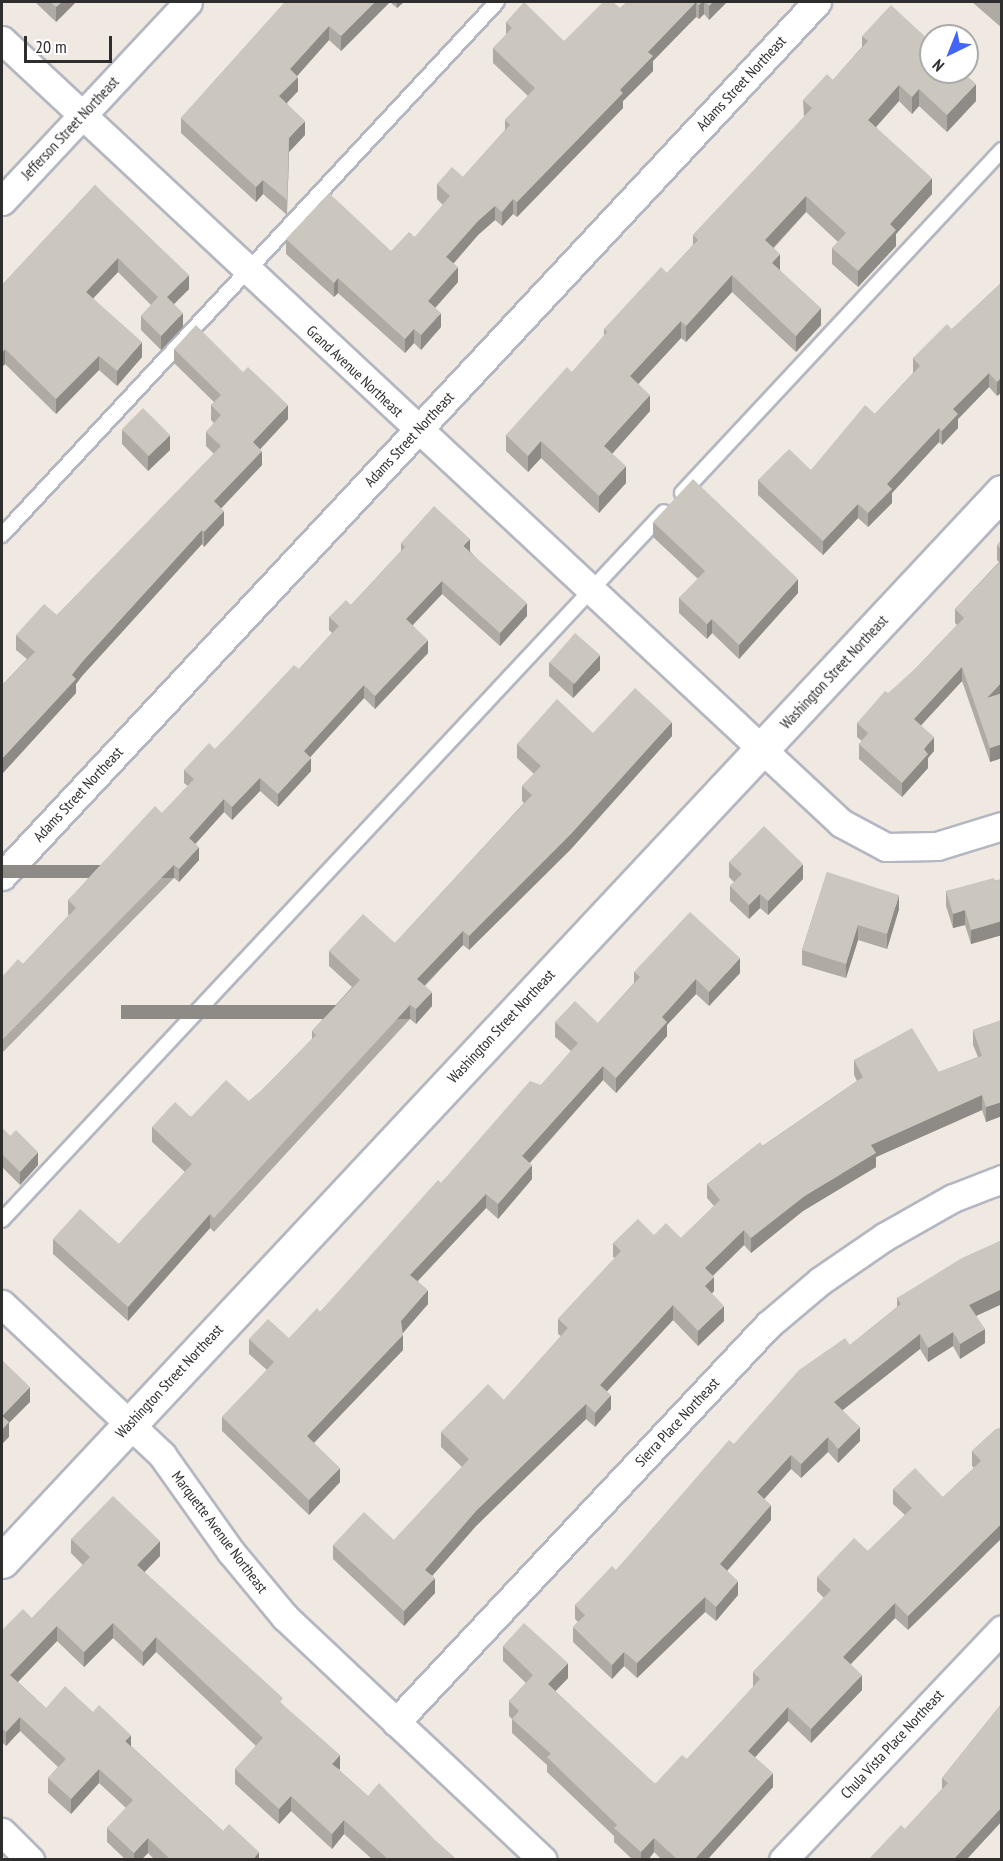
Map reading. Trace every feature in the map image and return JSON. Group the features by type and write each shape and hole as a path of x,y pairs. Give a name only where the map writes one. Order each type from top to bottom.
{"street":[{"name":"Jefferson Street Northeast","path":"2,201 188,2"},
{"name":"Adams Street Northeast","path":"2,876 817,2"},
{"name":"Grand Avenue Northeast","path":"2,40 841,823 886,847 937,846 1002,826"},
{"name":"Washington Street Northeast","path":"2,1561 1002,492"},
{"name":"Sierra Place Northeast","path":"396,1722 768,1325 820,1281 884,1237 953,1198 1002,1179"},
{"name":"Marquette Avenue Northeast","path":"2,1304 130,1422 162,1455 231,1552 285,1617 543,1860"},
{"name":"Chula Vista Place Northeast","path":"783,1860 1002,1629"},
{"path":"2,1832 30,1860"}],"lane":[{"path":"2,535 497,2"},
{"path":"2,1220 1002,150"}],"building":[{"path":"50,2 62,2 56,7"},
{"path":"285,2 375,2 341,36 329,26 290,69 298,77 279,96 305,121 289,138 287,200 263,180 256,187 181,118"},
{"path":"524,2 564,41 603,2 613,2 620,8 627,2 696,2 648,52 653,56 620,90 623,93 517,202 513,199 502,212 495,206 478,221 446,257 458,267 428,301 441,313 421,335 414,329 405,339 338,278 334,283 286,239 329,193 391,251 409,232 415,237 450,196 437,184 452,167 463,177 510,125 505,120 535,88 493,48 512,28 506,22"},
{"path":"891,5 919,31 919,84 976,84 947,115 919,89 912,97 899,85 868,120 932,178 890,224 896,230 858,271 832,248 846,233 806,196 765,240 780,254 772,263 821,308 796,336 732,275 686,326 681,321 630,376 650,395 604,446 626,466 599,496 541,441 528,456 506,435 567,367 572,372 607,332 604,329 661,267 667,273 698,240 693,235 812,108 803,100 827,74 833,80 868,41 862,36"},
{"path":"95,185 189,275 167,297 183,313 161,336 141,316 158,297 118,258 86,292 142,342 117,371 99,356 56,399 5,349 2,353 2,285"},
{"path":"1002,282 1002,377 997,382 989,373 953,409 958,414 942,431 939,428 887,484 892,489 868,513 858,504 823,541 758,480 789,449 811,470 865,405 875,414 920,366 913,358 947,324 952,329"},
{"path":"196,325 243,372 248,367 288,405 253,442 262,451 214,501 224,511 204,532 202,530 82,662 72,675 76,679 2,759 2,683 35,652 16,635 44,604 57,615 221,446 206,432 221,415 211,405 221,395 174,349"},
{"path":"143,408 170,435 149,456 122,429"},
{"path":"693,479 798,579 739,645 712,619 707,624 679,598 705,571 653,522"},
{"path":"434,506 470,539 463,546 527,603 500,633 442,581 406,619 428,640 375,696 364,685 304,751 311,758 278,794 260,778 232,807 224,799 189,838 199,847 179,869 174,865 2,1040 2,977 18,959 23,964 76,908 68,900 155,806 162,813 194,779 184,770 209,743 215,749 294,665 299,669 339,626 329,617 346,600 351,605 405,547 401,543"},
{"path":"1002,540 1002,550 997,545"},
{"path":"1002,560 1002,682 987,698 1002,693 1002,744 990,748 962,667 914,719 934,737 924,749 928,754 902,783 859,744 868,733 857,723 885,691 888,693 914,670 964,618 955,609"},
{"path":"575,633 600,655 574,684 549,662"},
{"path":"635,688 672,722 571,834 469,936 463,931 417,979 432,992 416,1009 410,1005 214,1218 210,1214 128,1307 53,1239 80,1209 119,1244 192,1164 152,1127 175,1102 191,1117 226,1080 249,1101 261,1091 316,1035 312,1031 360,980 329,951 363,914 395,943 532,795 522,786 541,766 517,744 557,699 593,733"},
{"path":"764,826 803,864 768,901 760,894 749,905 730,886 742,874 729,862"},
{"path":"827,872 899,895 887,934 858,925 846,964 802,950"},
{"path":"994,878 995,881 1002,879 1002,921 971,930 965,910 953,914 946,891"},
{"path":"690,912 740,958 709,992 696,979 662,1017 667,1022 616,1078 603,1066 522,1156 532,1165 498,1204 486,1194 410,1275 428,1290 401,1321 403,1335 307,1436 340,1468 309,1500 222,1417 274,1362 249,1339 268,1319 289,1338 317,1308 320,1312 438,1180 441,1183 530,1081 541,1085 578,1043 555,1022 575,1001 598,1023 640,977 634,972"},
{"path":"1002,1020 1002,1102 986,1107 982,1095 871,1145 876,1153 803,1197 751,1238 744,1230 705,1268 714,1277 705,1286 724,1306 698,1331 673,1305 600,1385 611,1395 595,1413 586,1404 476,1511 425,1570 435,1578 404,1611 333,1545 364,1512 394,1540 469,1459 441,1432 488,1384 504,1400 568,1328 558,1319 621,1251 613,1243 638,1219 654,1235 666,1223 681,1238 720,1200 707,1184 760,1142 763,1146 863,1077 854,1060 912,1028 939,1072 982,1056 973,1030"},
{"path":"2,1128 10,1136 16,1130 38,1152 20,1172 2,1154"},
{"path":"1002,1240 1002,1289 969,1305 985,1329 960,1344 953,1332 928,1348 920,1334 834,1402 860,1427 838,1449 828,1437 801,1464 791,1455 757,1492 771,1505 720,1564 738,1581 716,1607 705,1597 637,1663 624,1652 612,1665 573,1627 585,1615 575,1605 612,1566 616,1570 729,1440 734,1444 799,1370 845,1338 850,1345 901,1304 897,1298 962,1258"},
{"path":"2,1360 30,1387 2,1416"},
{"path":"2,1416 9,1422 2,1430"},
{"path":"1002,1427 1002,1523 908,1616 895,1603 843,1657 862,1675 811,1729 788,1707 748,1751 773,1773 694,1860 678,1860 654,1838 641,1852 614,1828 617,1825 547,1757 551,1754 512,1719 519,1711 509,1701 533,1675 503,1646 524,1623 568,1663 548,1684 655,1784 682,1755 687,1759 760,1679 753,1672 831,1590 817,1577 854,1538 868,1551 912,1508 893,1489 915,1468 943,1497 981,1461 972,1451 996,1429"},
{"path":"113,1496 160,1541 137,1565 283,1698 280,1702 340,1755 332,1764 368,1796 379,1783 457,1860 389,1860 344,1820 332,1834 291,1796 279,1809 235,1769 263,1738 156,1637 143,1652 113,1623 84,1652 57,1626 10,1675 46,1708 65,1686 93,1712 99,1705 131,1735 125,1741 223,1831 229,1824 259,1852 253,1860 171,1860 148,1838 134,1853 107,1828 133,1800 99,1769 71,1799 48,1778 66,1759 20,1717 6,1732 2,1728 2,1630 23,1609 32,1618 90,1557 71,1539"},
{"path":"1002,1703 1002,1807 953,1860 868,1860 901,1825 905,1829 948,1783 942,1778"}]}
